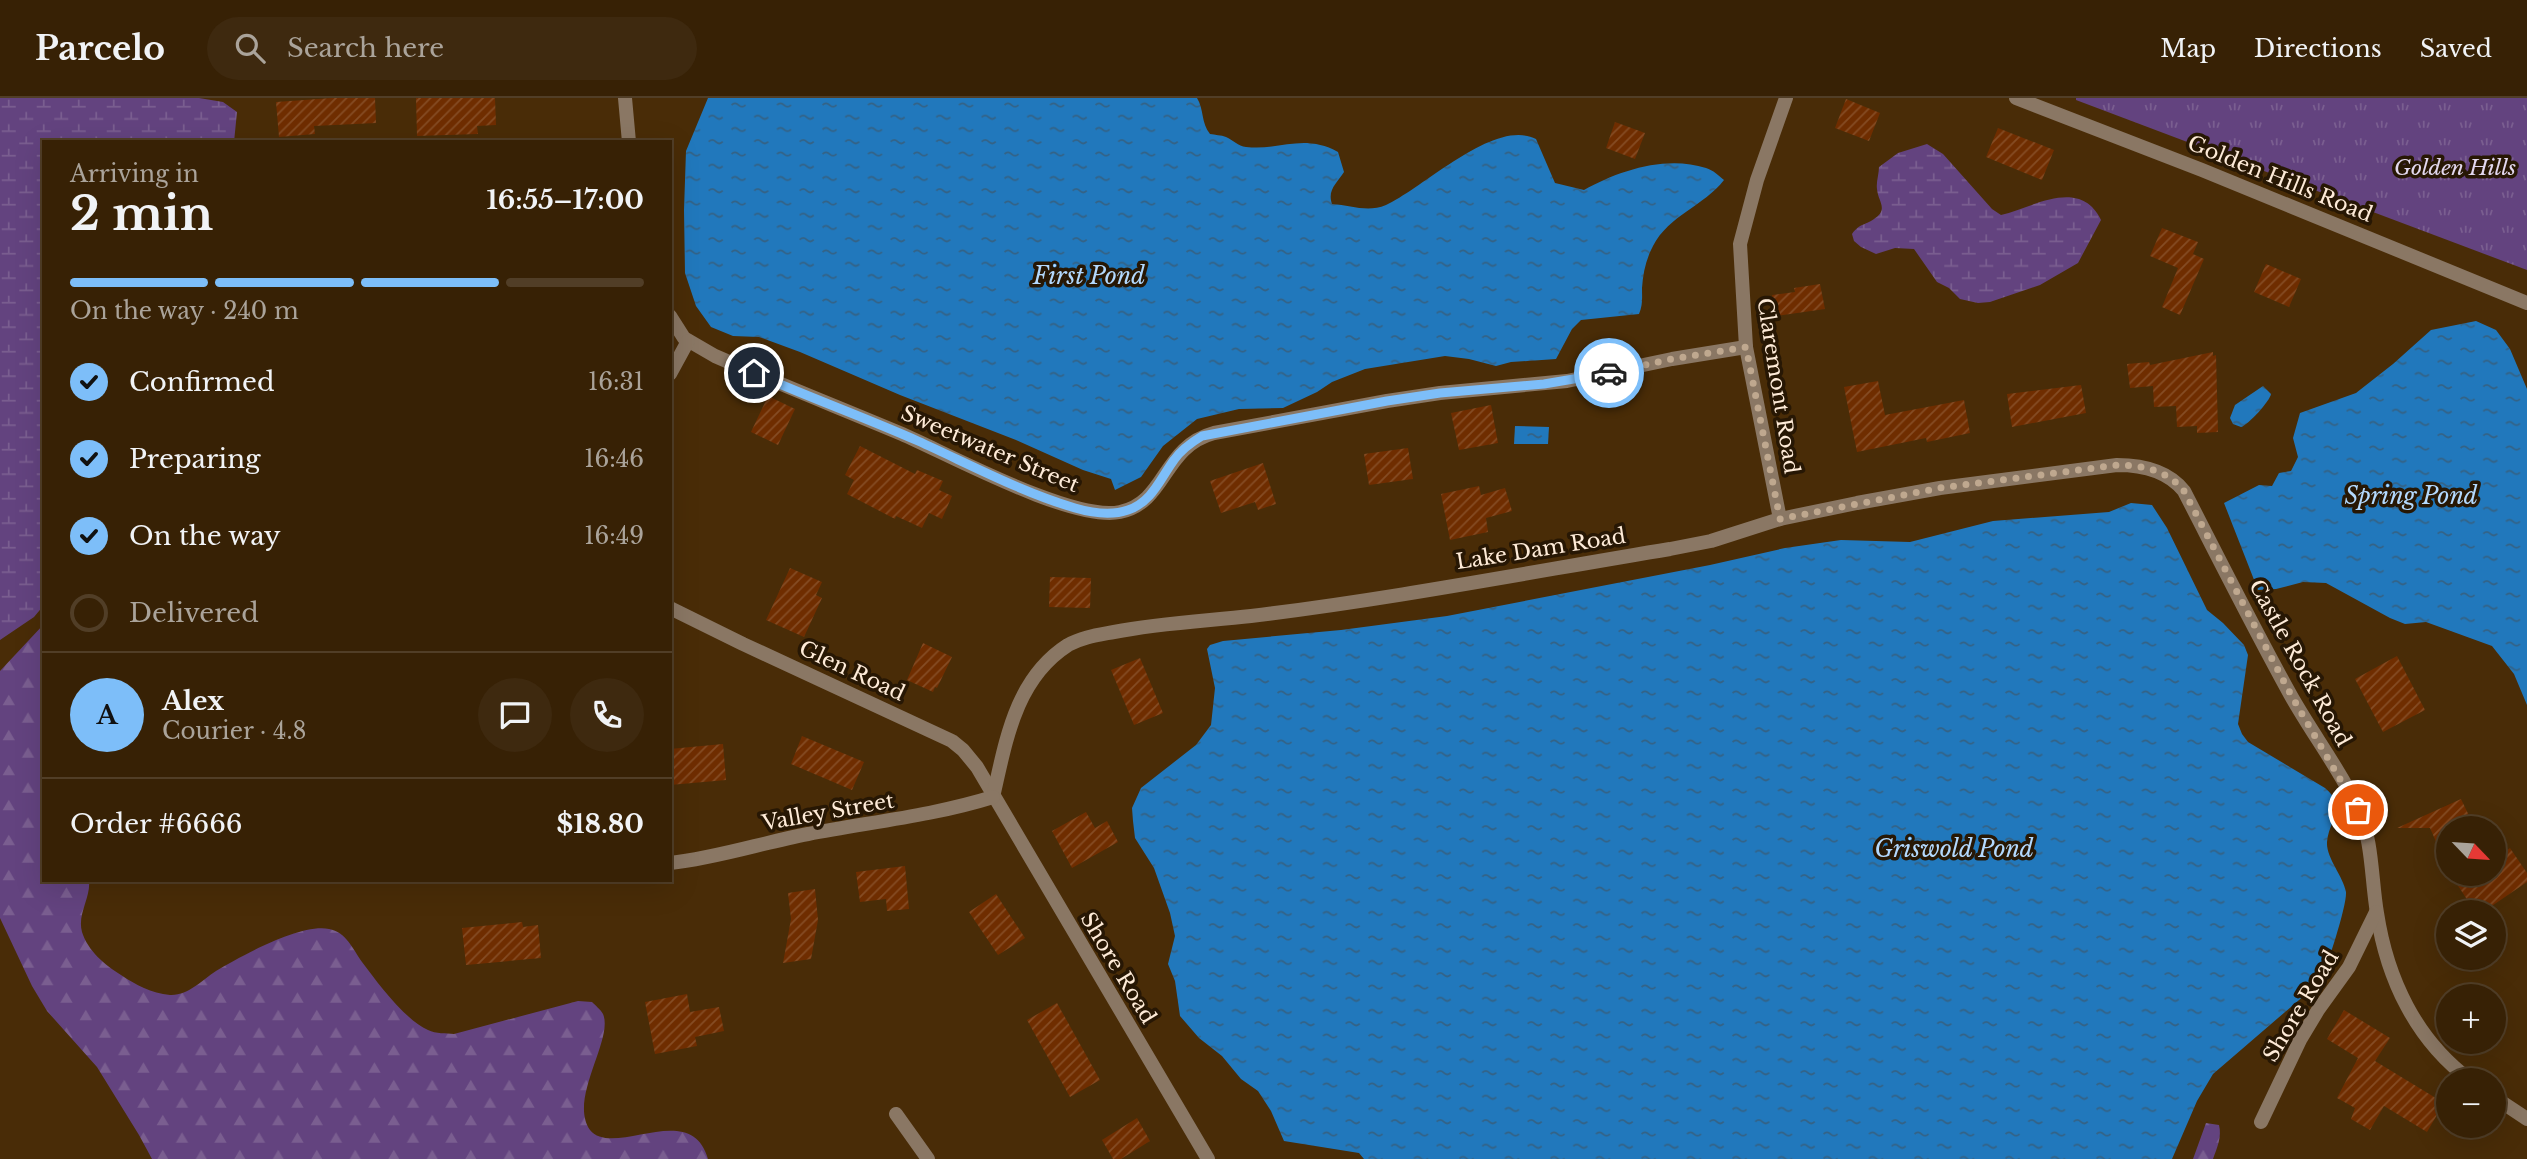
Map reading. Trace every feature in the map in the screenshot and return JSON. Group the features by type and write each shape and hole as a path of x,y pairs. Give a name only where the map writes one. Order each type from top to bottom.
{"street":[{"path":"625,98 629,140"},
{"name":"Claremont Road","path":"1780,519 1746,347 1740,244 1757,180 1786,98"},
{"name":"Golden Hills Road","path":"2016,98 2265,195 2527,303"},
{"name":"Sweetwater Street","path":"672,320 688,341 715,356 908,437 1036,495 1077,509 1111,513 1122,512 1141,504 1183,450 1202,436 1440,393 1567,381 1746,347"},
{"path":"672,370 688,341"},
{"name":"Lake Dam Road","path":"993,797 1006,739 1018,704 1044,665 1077,640 1123,630 1251,616 1383,597 1670,549 1711,541 1780,519 1940,488 2117,465 2142,467 2159,472 2184,491"},
{"name":"Castle Rock Road","path":"2184,491 2291,695 2358,810 2371,850 2376,912 2385,948 2410,1012 2433,1046 2457,1068"},
{"name":"Glen Road","path":"672,609 956,743 976,768 993,797"},
{"name":"Valley Street","path":"672,863 718,857 801,835 955,809 993,797"},
{"name":"Shore Road","path":"993,797 1208,1159"},
{"name":"Shore Road","path":"2261,1122 2300,1040 2353,961 2376,912"},
{"path":"2506,1105 2527,1119"},
{"path":"896,1114 928,1159"}],"green space":[{"path":"0,98 199,98 223,102 237,112 234,140 42,140 42,607 34,617 0,640"},
{"name":"Golden Hills","path":"2527,98 2527,270 2076,100"},
{"path":"1927,144 1943,154 1992,209 2001,215 2056,198 2081,200 2092,207 2101,220 2078,263 2040,285 1990,302 1978,303 1960,299 1949,288 1937,282 1914,249 1895,248 1876,254 1861,247 1854,241 1852,234 1871,221 1882,209 1877,186 1879,167 1898,153"},
{"path":"42,626 42,882 89,882 81,919 82,932 93,951 109,967 144,988 177,995 271,942 317,928 340,934 392,1000 419,1025 438,1033 454,1034 578,1001 592,1002 603,1014 605,1025 584,1102 585,1117 590,1130 601,1137 616,1138 670,1131 686,1133 699,1141 708,1159 152,1159 97,1067 47,1011 32,986 0,918 0,671"},
{"path":"2206,1123 2219,1125 2216,1151 2213,1159 2193,1159"}],"water":[{"name":"First Pond","path":"708,98 1197,98 1210,134 1226,137 1246,147 1303,143 1325,146 1338,152 1344,172 1332,191 1332,204 1366,208 1386,205 1480,146 1500,138 1519,135 1536,139 1555,183 1584,190 1612,176 1659,164 1691,164 1706,168 1724,180 1707,197 1668,226 1653,246 1644,272 1639,314 1581,320 1572,329 1556,359 1511,362 1496,366 1445,356 1365,369 1332,382 1283,408 1239,409 1197,419 1163,446 1141,477 1115,490 1111,479 1083,470 800,352 759,337 733,336 711,327 696,306 685,273 684,210 686,151"},
{"name":"Spring Pond","path":"2476,321 2496,330 2510,349 2527,389 2527,705 2514,674 2492,646 2426,622 2405,624 2326,583 2303,582 2276,589 2258,590 2224,503 2259,485 2272,486 2279,473 2291,471 2298,457 2293,438 2300,413 2356,393 2431,330"},
{"path":"2263,386 2271,394 2263,407 2241,427 2233,424 2230,418 2235,405"},
{"path":"1515,426 1549,427 1548,444 1514,444"},
{"name":"Griswold Pond","path":"2131,503 2152,505 2167,528 2207,610 2244,645 2248,655 2238,724 2242,734 2248,742 2325,788 2336,802 2336,814 2328,834 2327,848 2346,892 2340,922 2321,981 2213,1074 2197,1101 2172,1159 1364,1159 1359,1153 1284,1141 1271,1111 1258,1091 1241,1079 1222,1056 1199,1038 1180,1016 1175,981 1168,964 1175,936 1170,913 1154,868 1135,838 1132,808 1141,788 1196,745 1211,725 1215,688 1207,649 1210,645 1223,641 1341,630 1447,616 1785,548 1841,540 1910,542 1993,521 2109,512"}],"building":[{"path":"375,98 376,123 314,126 315,134 279,137 276,102"},
{"path":"416,98 495,98 496,125 477,126 478,134 417,136"},
{"path":"1846,99 1880,113 1869,141 1835,128"},
{"path":"1615,122 1645,133 1635,159 1606,148"},
{"path":"1998,128 2054,150 2042,180 1986,157"},
{"path":"2162,228 2198,242 2193,254 2204,259 2180,315 2162,307 2178,268 2150,256"},
{"path":"2266,264 2301,279 2289,307 2254,292"},
{"path":"1820,284 1825,309 1776,316 1772,295 1795,292 1794,288"},
{"path":"2213,352 2213,356 2216,355 2218,432 2197,433 2197,426 2177,427 2176,406 2154,407 2153,386 2130,388 2127,364 2149,362 2150,365"},
{"path":"1878,381 1885,415 1964,400 1970,433 1927,442 1926,438 1857,452 1844,387"},
{"path":"2081,385 2086,413 2012,427 2007,394"},
{"path":"768,396 795,409 778,445 751,432"},
{"path":"1491,405 1498,443 1459,450 1451,413"},
{"path":"860,446 915,474 917,470 943,481 939,490 952,496 942,519 929,513 922,528 896,516 895,519 847,494 854,480 845,475"},
{"path":"1408,448 1413,479 1369,485 1364,454"},
{"path":"1263,463 1276,504 1258,510 1255,502 1221,513 1210,481"},
{"path":"1479,486 1481,495 1505,488 1512,511 1486,518 1488,532 1450,540 1441,494"},
{"path":"790,568 822,582 816,595 822,598 804,637 766,620"},
{"path":"1050,577 1091,578 1090,608 1049,607"},
{"path":"923,643 952,657 933,692 907,680"},
{"path":"2397,656 2425,710 2383,732 2355,679"},
{"path":"1140,658 1163,713 1134,725 1111,670"},
{"path":"802,736 864,762 852,790 791,764"},
{"path":"723,744 726,780 672,785 672,749"},
{"path":"2461,799 2469,816 2436,816 2436,842 2430,828 2397,828"},
{"path":"1086,812 1095,828 1107,821 1118,842 1072,868 1052,831"},
{"path":"2510,848 2527,873 2527,882 2501,900 2467,900 2458,886 2506,886 2506,851"},
{"path":"905,866 909,909 887,911 886,899 860,902 856,872"},
{"path":"815,889 818,920 811,959 783,963 791,919 788,893"},
{"path":"996,894 1025,938 998,955 969,912"},
{"path":"522,922 523,927 538,925 541,958 466,965 462,928"},
{"path":"687,994 690,1012 719,1007 724,1031 695,1037 697,1046 655,1054 645,1002"},
{"path":"1057,1003 1100,1080 1070,1097 1027,1020"},
{"path":"2344,1010 2390,1038 2375,1061 2436,1098 2436,1117 2427,1132 2384,1106 2370,1130 2351,1119 2355,1108 2337,1098 2358,1058 2327,1039"},
{"path":"1137,1118 1150,1141 1121,1159 1113,1159 1102,1140"}],"way so far":[{"path":"1609,373 1746,347 1780,519 1940,488 2117,465 2142,467 2165,475 2184,491 2291,695 2358,810"}],"route":[{"path":"754,373 918,441 1036,495 1077,509 1111,513 1122,512 1141,504 1154,490 1175,458 1202,436 1387,401 1440,393 1544,384 1609,373"}]}
